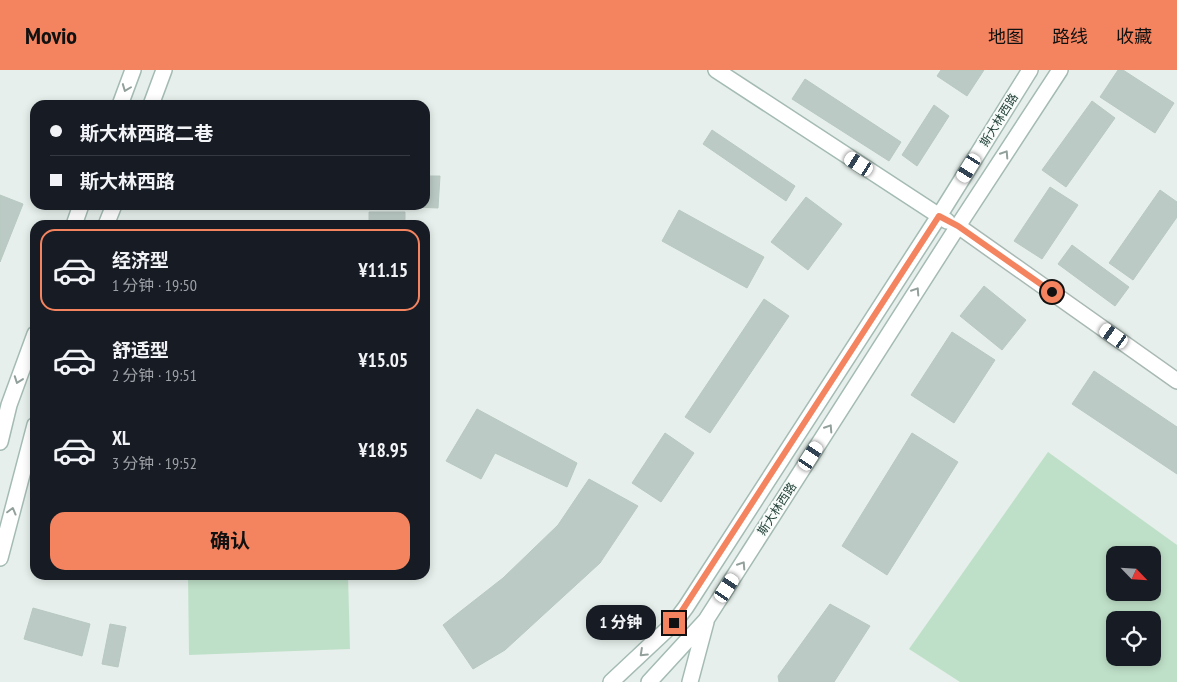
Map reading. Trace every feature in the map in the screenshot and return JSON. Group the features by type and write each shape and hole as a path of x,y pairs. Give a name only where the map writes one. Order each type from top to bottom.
{"main road":[{"path":"122,100 133,70"},
{"path":"153,100 164,70"},
{"path":"716,70 939,216 958,226 1177,381"},
{"name":"斯大林西路","path":"674,623 939,216 1030,70"},
{"name":"斯大林西路","path":"706,620 1060,70"},
{"path":"0,442 9,405 30,348"},
{"path":"0,558 30,444"},
{"path":"649,682 660,676 706,620"},
{"path":"690,682 706,620"},
{"path":"660,676 674,623"},
{"path":"612,682 674,623"}],"green space":[{"path":"1048,452 1177,545 1177,682 960,682 909,649"},
{"path":"188,580 348,580 350,649 189,655"}],"building":[{"path":"941,70 984,70 967,96 937,76"},
{"path":"1118,70 1123,70 1174,103 1155,133 1100,97"},
{"path":"805,79 901,142 889,161 792,99"},
{"path":"1092,101 1115,118 1066,187 1042,170"},
{"path":"934,105 949,116 917,166 902,155"},
{"path":"712,130 795,186 786,201 703,144"},
{"path":"430,176 440,176 438,208 430,208"},
{"path":"1050,187 1078,205 1042,259 1014,241"},
{"path":"1160,190 1177,202 1177,217 1133,280 1109,263"},
{"path":"0,195 23,204 0,262"},
{"path":"806,197 842,224 808,270 771,242"},
{"path":"679,210 764,257 747,288 662,241"},
{"path":"369,212 405,212 405,220 369,220"},
{"path":"1072,245 1129,287 1115,306 1058,264"},
{"path":"984,286 1026,320 1002,350 960,316"},
{"path":"764,299 789,316 710,433 685,417"},
{"path":"952,332 995,360 954,423 911,395"},
{"path":"1094,371 1177,427 1177,474 1072,404"},
{"path":"477,409 577,463 567,487 495,453 481,479 446,461"},
{"path":"665,433 694,453 661,502 632,483"},
{"path":"912,433 958,462 887,575 842,546"},
{"path":"589,479 638,506 600,563 505,650 473,669 443,625 503,578 558,525"},
{"path":"830,604 870,626 834,682 779,682 778,676"},
{"path":"33,608 90,624 82,656 24,639"},
{"path":"110,624 126,627 118,667 102,664"}],"route":[{"path":"674,623 939,216 958,226 1052,292"}]}
